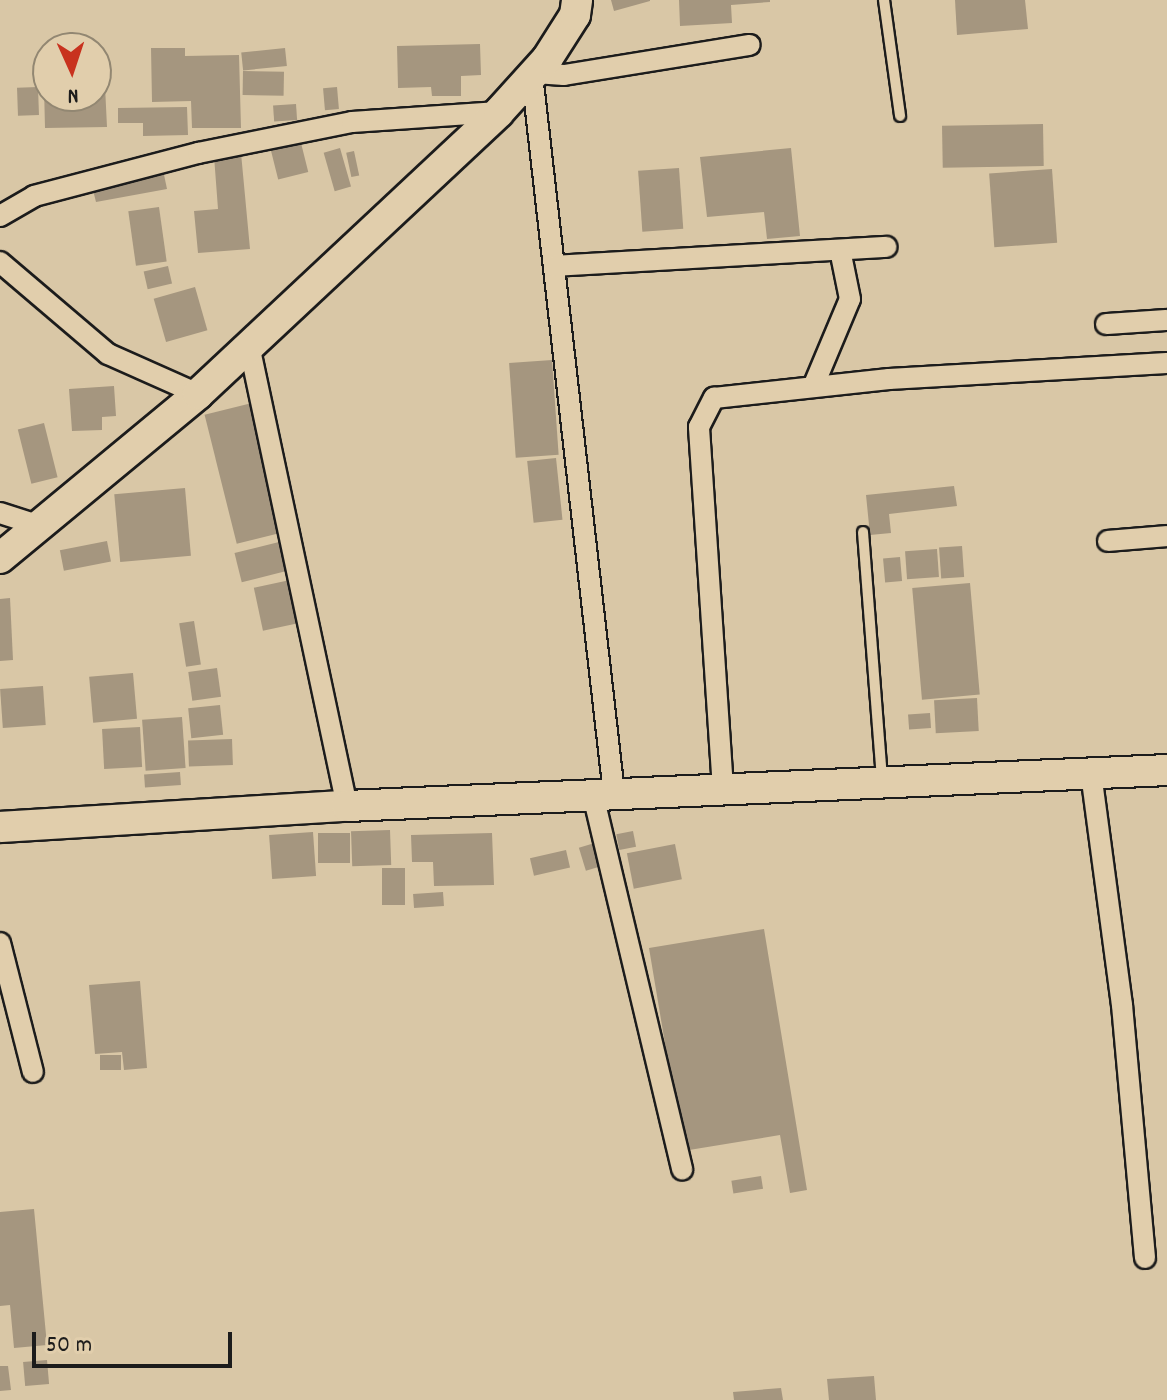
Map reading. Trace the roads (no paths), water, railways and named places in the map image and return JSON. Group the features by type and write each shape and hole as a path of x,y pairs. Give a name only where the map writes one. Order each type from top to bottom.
{"street":[{"path":"0,558 198,394 499,112 534,74 575,15 577,0"},
{"path":"534,74 564,75 750,45"},
{"path":"534,74 604,794 682,1170"},
{"path":"0,216 34,196 198,153 352,122 499,112"},
{"path":"554,266 886,247"},
{"path":"813,387 850,299 840,250"},
{"path":"0,262 108,354 198,394"},
{"path":"1106,324 1167,320"},
{"path":"249,345 347,806"},
{"path":"723,789 701,414 714,398 813,387 1167,363"},
{"path":"0,513 38,525"},
{"path":"1108,541 1167,536"},
{"path":"0,827 347,806 1167,770"},
{"path":"1091,773 1122,1005 1145,1258"},
{"path":"0,943 33,1072"}],"lane":[{"path":"884,0 900,116"},
{"path":"863,532 882,782"}]}
